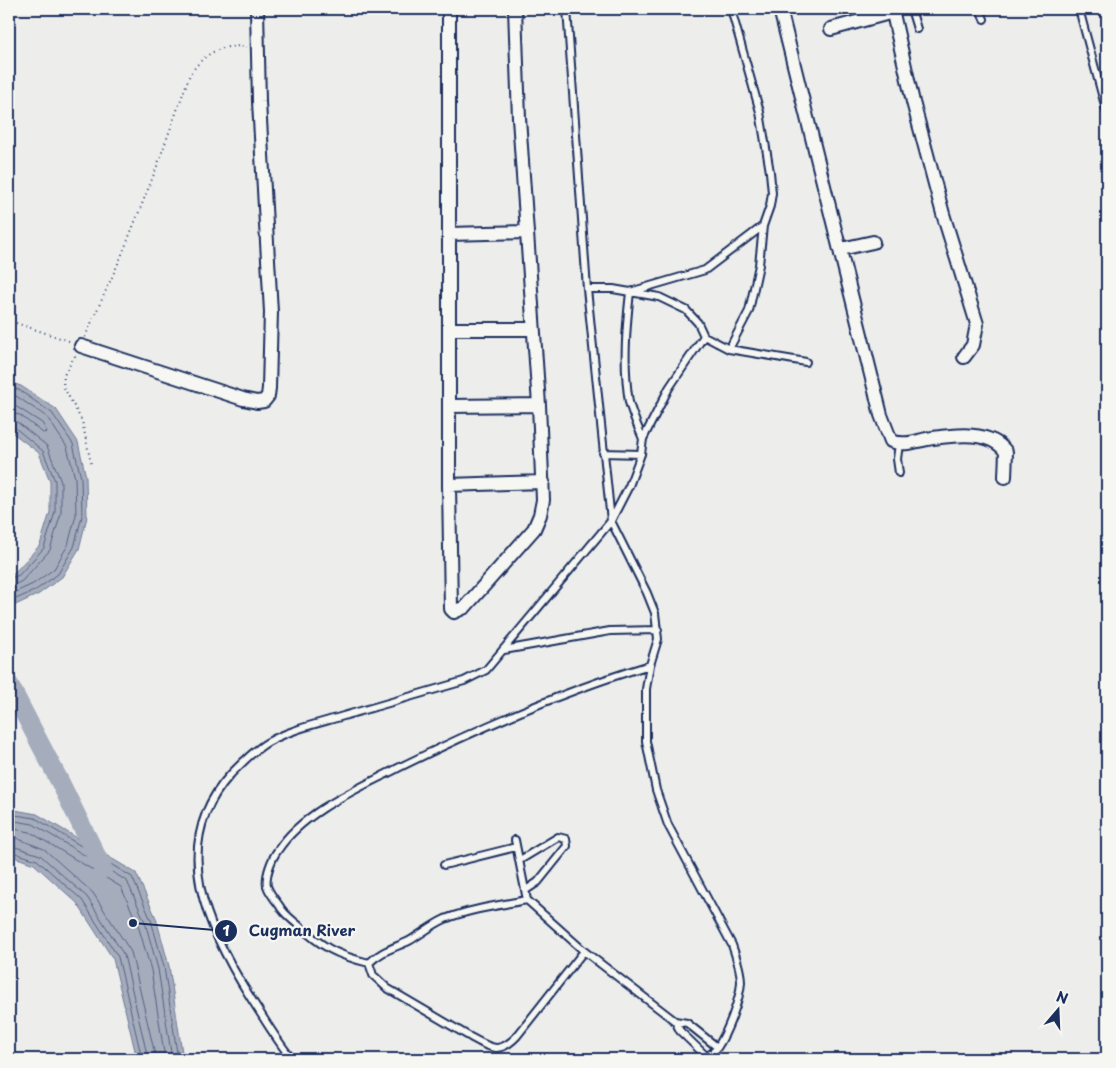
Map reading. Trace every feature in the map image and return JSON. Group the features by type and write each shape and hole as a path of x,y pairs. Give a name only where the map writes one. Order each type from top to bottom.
{"street":[{"path":"81,346 257,402 264,401 268,396 271,312 256,49 257,9"},
{"path":"449,9 448,484 451,609 454,612 465,607 534,530 543,500 539,405 519,118 515,9"},
{"path":"780,9 881,414 891,441 907,444 931,438 972,435 989,439 1003,447 1006,452 1005,477"},
{"path":"831,29 892,10 918,121 977,324 973,345 964,357"},
{"path":"449,234 526,232"},
{"path":"841,249 873,242"},
{"path":"449,328 533,330"},
{"path":"449,406 539,405"},
{"path":"448,484 543,482"}],"lane":[{"path":"444,865 516,844 527,900 584,951 675,1021 680,1031 705,1058 717,1047 739,998 741,982 739,964 727,936 668,825 656,790 646,741 646,689 650,665 658,639 658,630 655,614 647,593 611,521 587,289 567,9"},
{"path":"729,349 750,312 759,265 763,226 770,206 770,172 760,112 731,9"},
{"path":"910,9 917,29"},
{"path":"980,9 984,19"},
{"path":"1079,9 1107,113"},
{"path":"630,292 664,284 705,270 763,226"},
{"path":"587,289 613,289 660,297 686,310 698,323 704,336 729,349 806,362"},
{"path":"292,1059 281,1046 233,970 207,915 197,870 199,833 210,804 224,783 243,761 268,742 297,730 464,681 486,670 611,521 629,486 641,454 642,439 630,404 628,387 626,329 630,292"},
{"path":"642,439 669,388 704,336"},
{"path":"899,444 897,459 899,473"},
{"path":"603,453 626,452 641,454"},
{"path":"504,650 610,632 658,630"},
{"path":"369,963 347,957 319,944 282,911 267,886 269,871 277,851 289,836 303,823 349,793 460,738 573,692 650,665"},
{"path":"520,860 558,837 566,839 567,846 538,882 526,890"},
{"path":"369,963 378,954 415,938 427,928 446,919 484,908 527,900"},
{"path":"369,963 372,975 387,988 486,1046 498,1049 509,1045 517,1036 584,951"},
{"path":"675,1021 687,1022 717,1047"}],"path":[{"path":"91,463 82,421 63,386 64,375 81,346 121,257 194,68 206,55 219,49 235,46 256,49"},
{"path":"16,323 81,346"}],"water":[{"path":"9,382 21,386 56,409 78,442 86,477 87,517 79,549 62,577 39,594 9,608 9,575 15,572 40,545 50,512 50,481 39,453 9,430"},
{"path":"9,809 37,814 136,873 156,918 169,966 183,1059 137,1059 113,959 77,903 34,864 9,855"}],"waterway":[{"path":"9,684 103,869"}],"place":[{"name":"Cugman River","path":"133,923"}]}
